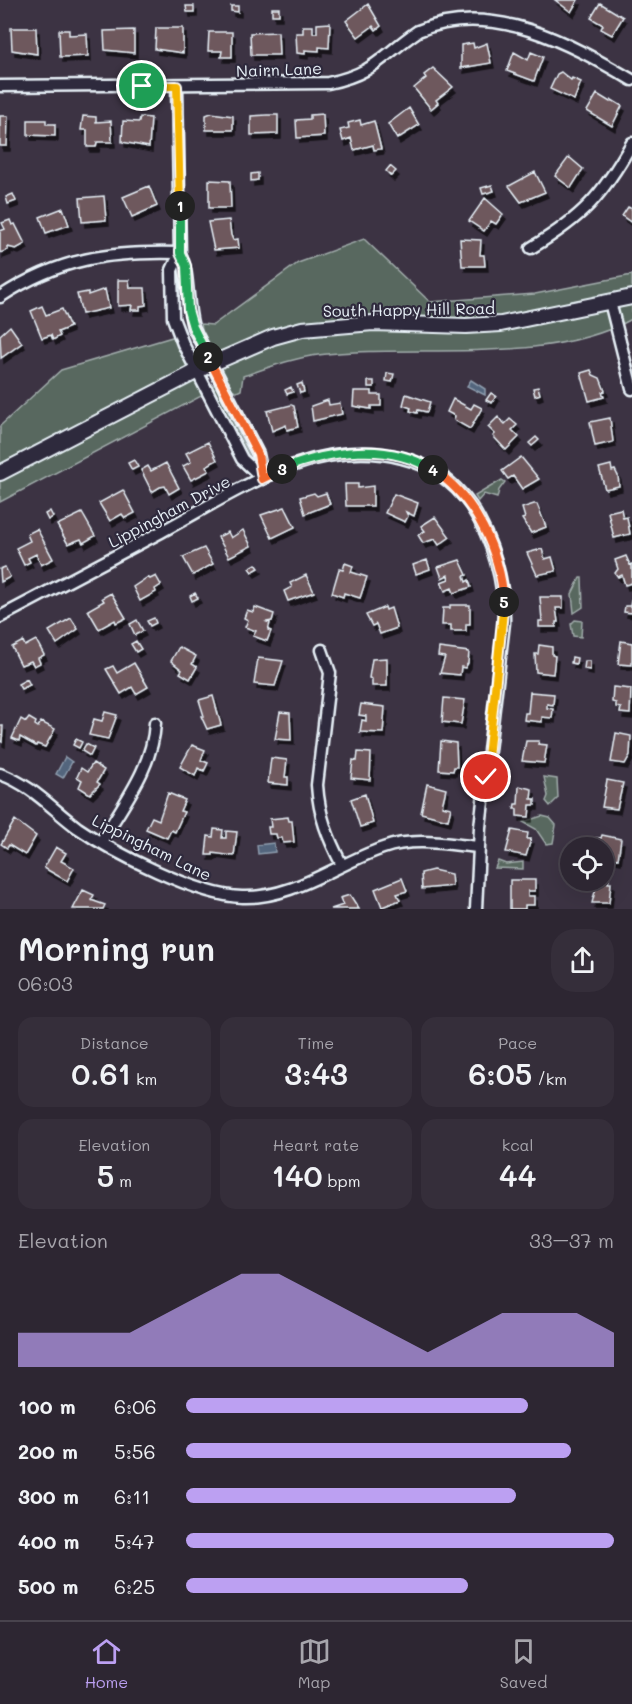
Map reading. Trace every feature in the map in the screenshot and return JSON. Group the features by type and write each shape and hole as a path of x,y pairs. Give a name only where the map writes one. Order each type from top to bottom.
{"street":[{"name":"Nairn Lane","path":"0,86 304,85 349,78 378,64 418,31 437,22 471,13 489,13 524,19 632,80"},
{"path":"177,86 180,253 186,266 188,310 193,327 258,454 262,479"},
{"path":"531,248 586,210 615,174 632,143"},
{"path":"0,297 35,276 71,262 131,252 180,253"},
{"path":"180,253 172,270 174,318 196,372 242,459 262,479"},
{"name":"South Happy Hill Road","path":"0,473 211,364 273,338 326,325 501,324 632,297"},
{"path":"610,302 632,389"},
{"name":"Lippingham Drive","path":"0,617 283,469 327,455 350,452 390,455 429,467 456,487 477,516 499,570 504,604 478,847 476,909"},
{"path":"322,650 330,673 317,785 318,802 326,835 342,865"},
{"path":"101,842 148,762 154,740 155,723"},
{"name":"Lippingham Lane","path":"0,774 29,788 66,819 101,842 209,892 241,897 272,895 300,886 384,847 401,843 429,842 478,847"}],"green space":[{"path":"364,239 430,302 535,294 632,275 632,319 598,334 560,343 520,348 356,352 309,356 243,376 241,390 237,392 231,388 229,382 222,384 195,331 202,329 201,324 213,325 298,263"},
{"path":"179,335 207,393 0,502 0,426 61,370"},
{"path":"212,385 215,385 253,463 250,462"},
{"path":"502,480 505,482 497,498 484,494 478,501 475,496"},
{"path":"582,578 583,607 574,613 572,594"},
{"path":"575,620 582,621 581,637 573,636 571,624"},
{"path":"544,777 557,779 558,798 550,806 546,801 548,796"},
{"path":"542,816 550,818 556,825 553,843 546,844 536,829 523,822"},
{"path":"498,861 506,864 523,862 523,869 495,868"}],"water":[{"path":"471,380 485,389 485,395 467,386"},
{"path":"65,757 72,762 63,778 56,774"},
{"path":"274,843 275,852 258,854 257,845"}],"building":[{"path":"555,0 578,0 571,12"},
{"path":"600,3 623,17 612,35 601,29 603,25 591,18"},
{"path":"368,4 381,26 376,30 373,26 358,37 346,21"},
{"path":"186,6 194,6 194,12 187,12"},
{"path":"231,6 238,6 238,12 231,11"},
{"path":"272,8 279,8 279,15 272,15"},
{"path":"330,23 329,48 319,47 319,51 305,50 305,54 297,53 296,33 303,33 303,26 313,26 313,33 317,33 317,24"},
{"path":"11,28 36,28 37,54 12,50"},
{"path":"156,28 183,28 183,53 155,49"},
{"path":"59,30 69,30 69,35 87,34 88,56 60,57"},
{"path":"134,30 134,53 105,50 104,31"},
{"path":"209,32 232,32 232,57 221,57 222,51 208,51"},
{"path":"278,32 279,55 251,55 250,33"},
{"path":"473,43 474,48 487,43 491,63 461,68 461,45"},
{"path":"514,52 528,60 531,52 543,57 534,81 507,71"},
{"path":"433,68 453,87 436,100 438,103 431,109 414,88 426,78 424,75"},
{"path":"561,72 571,80 572,78 581,82 574,100 550,89 557,74"},
{"path":"597,94 622,106 612,126 587,111"},
{"path":"409,108 419,125 397,139 388,124"},
{"path":"211,113 233,116 233,130 206,130 206,115"},
{"path":"323,114 324,136 297,138 296,120 310,119 310,115"},
{"path":"278,115 278,134 251,135 251,116"},
{"path":"0,116 8,116 7,146 0,146"},
{"path":"83,116 96,117 96,122 111,121 112,142 97,142 96,147 87,147 87,130 81,130"},
{"path":"140,117 151,118 149,147 122,142 123,121 139,122"},
{"path":"28,120 46,120 46,124 55,124 55,136 28,135"},
{"path":"360,120 361,125 374,121 381,149 374,150 373,145 354,150 351,138 343,141 340,130 349,128 348,123"},
{"path":"569,157 583,169 571,188 555,176"},
{"path":"390,166 396,171 391,176 386,171"},
{"path":"535,172 545,192 521,202 509,186"},
{"path":"258,173 258,180 251,181 251,174"},
{"path":"209,180 230,181 231,208 209,208"},
{"path":"492,185 494,191 483,194 481,188"},
{"path":"149,186 157,206 132,217 123,197"},
{"path":"13,194 16,201 8,204 6,197"},
{"path":"104,196 106,220 82,222 80,198"},
{"path":"485,198 503,214 496,224 491,221 484,231 469,221"},
{"path":"628,207 632,209 632,223 622,216"},
{"path":"63,208 69,225 46,233 40,217"},
{"path":"10,220 12,225 15,224 25,244 16,249 8,247 8,250 0,253 0,231 5,229 2,223"},
{"path":"229,220 231,235 233,240 238,239 239,248 214,250 208,222"},
{"path":"460,239 481,240 480,255 484,255 485,266 462,266"},
{"path":"118,280 129,280 130,288 145,288 146,305 140,306 140,310 131,310 132,305 118,306"},
{"path":"105,289 109,308 82,314 77,294 88,292 88,295"},
{"path":"42,306 46,315 62,309 70,327 58,332 60,336 53,340 51,335 42,338 31,311"},
{"path":"10,326 22,343 1,358 0,335"},
{"path":"591,370 593,375 600,378 605,391 602,392 604,397 589,401 581,373"},
{"path":"387,373 394,374 392,382 386,381"},
{"path":"368,381 374,381 374,387 368,387"},
{"path":"302,383 304,392 300,393 297,385"},
{"path":"291,387 293,392 287,394 285,390"},
{"path":"538,387 540,394 535,396 533,388"},
{"path":"354,391 372,391 372,395 381,395 381,406 371,406 371,409 353,406"},
{"path":"491,393 496,396 492,403 486,400"},
{"path":"406,394 430,402 427,412 410,411 411,408 403,405"},
{"path":"453,399 471,409 474,404 482,408 470,429 454,420 455,416 447,412"},
{"path":"328,400 329,405 340,403 342,414 313,421 311,406"},
{"path":"294,406 298,427 287,430 286,425 272,431 267,411"},
{"path":"498,417 505,424 510,419 517,425 512,430 519,437 506,450 488,427"},
{"path":"610,418 613,442 595,446 590,422"},
{"path":"536,437 539,440 532,446 529,443"},
{"path":"208,442 217,460 206,466 209,471 191,480 183,466 191,462 186,453"},
{"path":"521,457 539,479 522,489 513,476 508,479 502,471"},
{"path":"134,460 138,467 132,470 128,463"},
{"path":"166,463 179,488 169,494 165,486 152,492 141,470 148,466 151,471"},
{"path":"611,465 612,471 615,470 618,476 619,486 605,489 599,468"},
{"path":"345,484 358,484 358,488 373,486 373,506 346,506"},
{"path":"123,490 135,513 125,518 122,514 110,521 99,503"},
{"path":"314,493 317,496 326,493 330,504 305,514 300,497"},
{"path":"394,494 418,503 414,516 406,512 408,516 405,522 385,513"},
{"path":"537,504 546,527 531,533 522,519 525,518 522,508"},
{"path":"285,507 295,527 272,538 261,515"},
{"path":"621,509 623,518 627,517 630,534 614,538 608,512"},
{"path":"50,511 53,517 48,520 45,514"},
{"path":"82,513 95,536 83,543 81,539 68,544 57,525"},
{"path":"435,517 450,537 439,545 435,539 423,543 418,535 425,531 421,526"},
{"path":"37,529 53,559 41,565 36,554 28,558 30,562 24,565 16,548 30,541 27,534"},
{"path":"243,530 251,546 229,557 218,537 228,532 231,538"},
{"path":"204,548 213,564 193,575 183,557"},
{"path":"542,549 545,559 552,557 556,571 537,575 527,553"},
{"path":"626,556 630,565 632,564 632,583 625,585 622,575 618,577 615,573 618,569 615,560"},
{"path":"427,560 430,569 416,574 413,565"},
{"path":"460,560 467,575 464,576 466,582 469,580 471,587 454,593 452,588 445,591 441,582 449,579 448,575 442,578 438,567"},
{"path":"345,563 353,566 351,572 367,577 360,598 344,593 343,597 332,593 339,569 343,570"},
{"path":"256,564 259,568 252,572 249,568"},
{"path":"5,567 10,577 1,582 0,569"},
{"path":"306,575 314,592 288,601 284,591 292,587 290,583"},
{"path":"156,576 161,585 155,589 156,592 140,601 133,587 148,577 150,579"},
{"path":"111,593 126,618 116,623 115,620 99,629 88,610 104,601 102,598"},
{"path":"195,593 198,598 192,601 190,596"},
{"path":"540,597 563,597 563,608 556,608 558,622 556,622 556,627 539,627 539,621 542,621"},
{"path":"631,600 632,613 624,612 625,606 630,606"},
{"path":"450,605 470,605 470,624 466,624 466,631 451,631 451,625 442,625 443,608 450,608"},
{"path":"255,607 274,614 272,621 267,622 270,623 268,630 271,631 267,641 253,636 256,631 245,627 248,620 244,618 247,610 253,612"},
{"path":"385,607 386,610 391,608 397,628 380,634 376,624 372,626 366,615"},
{"path":"71,618 78,629 57,644 49,631"},
{"path":"154,618 156,623 150,626 147,621"},
{"path":"137,620 143,631 135,635 130,624"},
{"path":"36,640 44,655 38,658 40,663 34,666 31,661 21,665 12,647 23,641 25,646"},
{"path":"136,641 141,649 136,652 131,644"},
{"path":"621,641 632,643 632,665 618,664"},
{"path":"539,645 552,647 552,655 555,656 553,674 536,672 535,654 538,654"},
{"path":"179,647 196,656 192,664 197,667 190,679 180,673 182,670 171,661"},
{"path":"439,648 469,652 468,663 465,668 461,667 460,675 440,673 445,657 438,656"},
{"path":"572,657 577,658 576,664 571,663"},
{"path":"258,658 283,661 275,686 254,684"},
{"path":"387,658 387,686 372,686 372,679 369,678 372,659"},
{"path":"585,661 590,661 590,670 584,669"},
{"path":"134,663 148,687 136,694 132,687 121,694 106,669 113,666 117,673"},
{"path":"27,679 30,685 21,689 18,684"},
{"path":"613,687 631,689 630,714 620,713 621,708 616,707 616,703 612,702"},
{"path":"530,692 554,694 553,705 547,704 547,708 553,709 552,718 542,717 542,722 524,720 525,713 528,713"},
{"path":"213,696 221,725 207,729 201,716 204,716 199,700"},
{"path":"444,698 465,700 461,724 442,722"},
{"path":"361,704 385,707 383,733 360,732 362,720 366,721 366,716 359,715"},
{"path":"105,712 117,715 108,739 89,735 94,719 102,721"},
{"path":"280,712 290,713 291,740 275,739"},
{"path":"29,718 36,722 35,725 38,727 41,722 55,729 45,747 37,744 36,746 20,737 19,741 12,738 21,719 26,722"},
{"path":"0,726 3,726 2,742 0,741"},
{"path":"616,733 631,736 630,755 625,764 611,762"},
{"path":"76,739 82,742 79,748 73,745"},
{"path":"441,741 456,743 457,767 454,767 453,771 439,770"},
{"path":"526,741 539,741 538,744 547,745 544,763 522,761"},
{"path":"86,744 94,748 90,756 82,751"},
{"path":"192,745 205,750 201,760 208,763 204,771 198,768 195,776 180,767"},
{"path":"358,752 371,753 370,780 351,778 353,760 357,761"},
{"path":"271,758 287,760 285,777 288,777 288,785 268,783"},
{"path":"93,763 104,770 97,782 100,784 90,794 79,787 82,780 77,777 81,768 87,772"},
{"path":"607,780 623,783 617,809 602,807"},
{"path":"427,784 446,789 442,806 451,808 448,820 421,813"},
{"path":"519,786 532,789 531,799 535,799 535,805 530,805 529,817 517,816 517,809 514,809 515,804 518,804"},
{"path":"168,793 185,800 180,811 184,812 175,832 171,830 167,838 146,829 152,817 159,820"},
{"path":"365,794 373,823 360,827 351,799"},
{"path":"288,817 289,821 292,821 294,842 283,843 282,838 277,838 276,834 269,834 268,827 271,827 270,819"},
{"path":"15,820 36,836 25,855 9,845 7,848 1,844"},
{"path":"214,829 223,830 222,838 226,838 226,831 237,832 234,856 213,853 213,855 206,855 208,836 213,837"},
{"path":"512,830 528,833 527,839 531,839 526,856 506,852"},
{"path":"614,838 621,839 618,859 614,858"},
{"path":"56,847 66,853 61,861 74,868 67,881 44,868"},
{"path":"433,870 451,874 452,886 422,889 421,873"},
{"path":"402,878 407,891 397,894 400,900 382,907 375,889"},
{"path":"510,880 535,880 535,891 528,891 528,896 534,896 534,905 525,905 525,909 510,909"},
{"path":"83,890 94,895 91,900 105,905 103,909 73,909"},
{"path":"595,891 610,891 609,903 592,903"},
{"path":"350,895 359,909 331,909 343,905 340,898"}],"route":[{"path":"142,86 177,86 180,253 186,266 188,310 193,327 258,454 262,479 304,461 327,455 350,452 390,455 429,467 443,476 467,500 483,526 499,570 504,604 504,623 486,777"}]}
